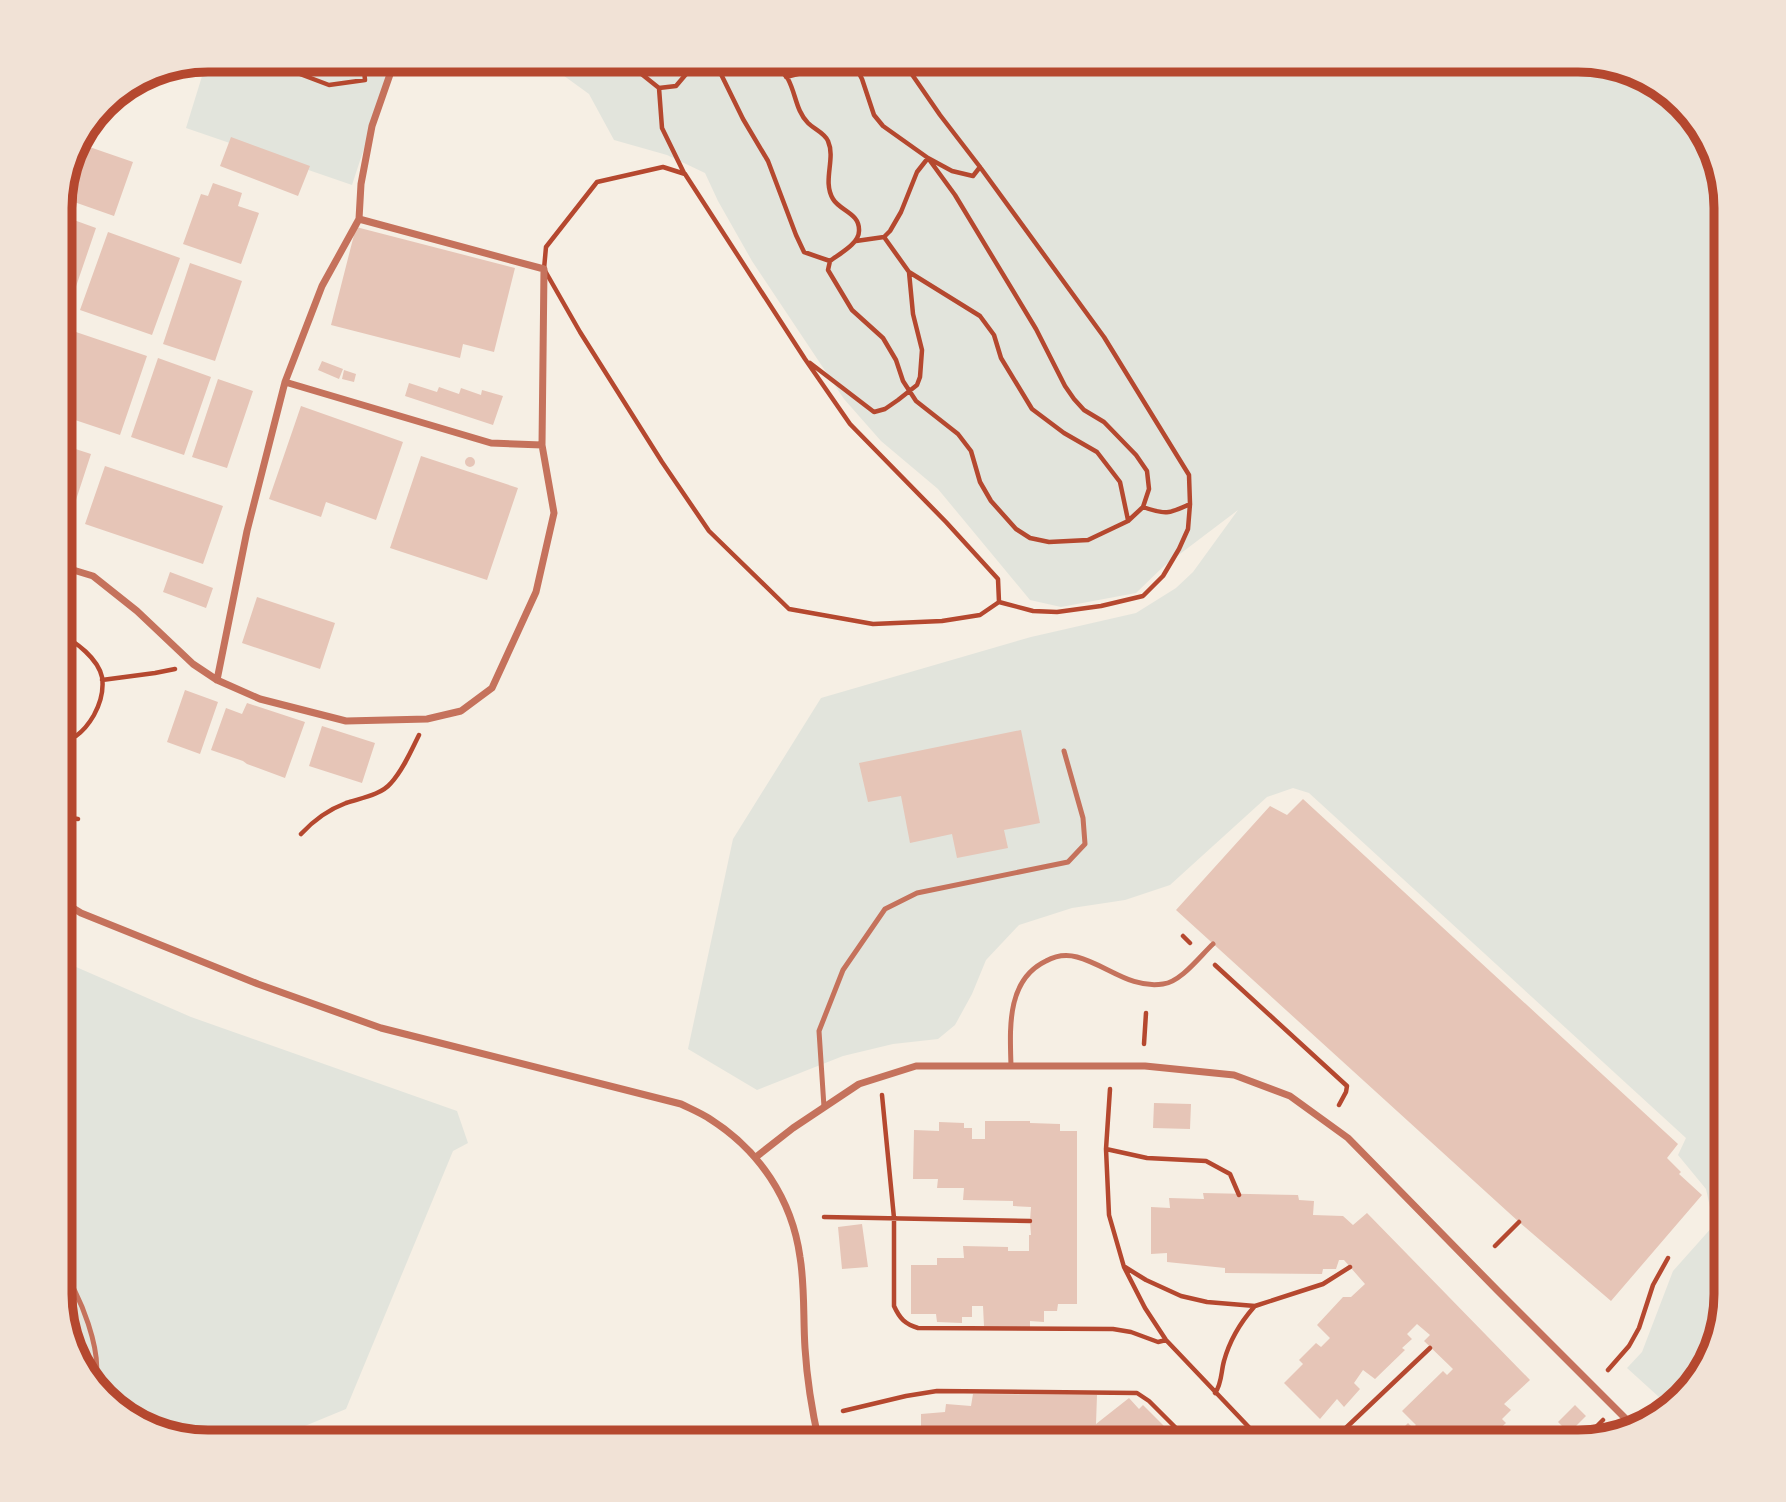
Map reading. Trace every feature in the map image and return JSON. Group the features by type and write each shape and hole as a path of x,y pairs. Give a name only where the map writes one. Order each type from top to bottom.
{"street":[{"path":"217,680 247,531 285,382 322,286 359,219 361,184 373,126 391,72"},
{"path":"72,570 93,576 137,611 193,664 217,680 260,699 346,721 427,719 461,711 492,688 536,592 554,513 542,445 544,269 359,219"},
{"path":"285,382 491,443 542,445"},
{"path":"72,907 258,984 381,1028 681,1104 709,1118 756,1157 779,1191 793,1221 800,1258 809,1396 816,1430"},
{"path":"756,1157 793,1128 859,1084 916,1066 1157,1067 1234,1075 1290,1096 1348,1138 1628,1421"}],"lane":[{"path":"824,1107 820,1031 843,970 884,909 917,893 1068,862 1085,844 1083,818 1064,751"},
{"path":"1011,1066 1010,1032 1015,997 1021,981 1036,966 1055,956 1076,957 1139,985 1166,984 1182,975 1213,944"},
{"path":"72,1288 81,1303 94,1340 96,1372"}],"path":[{"path":"295,72 329,85 365,80 364,72"},
{"path":"639,72 659,88 676,86 689,72"},
{"path":"720,72 768,161 804,252 830,261"},
{"path":"781,72 794,94 800,113 827,138 831,154 828,187 837,204 856,219 859,231 856,241"},
{"path":"786,77 805,72"},
{"path":"858,72 874,115 883,126 928,158 952,171 973,176 980,167"},
{"path":"685,174 663,167 597,182 546,247 544,269 580,332 709,531 789,609 873,624 942,621 980,615 999,602 1033,611 1057,612 1101,606 1143,596 1163,576 1188,529 1189,475 1104,337 910,72"},
{"path":"659,88 662,128 685,174 805,359 850,424 998,579 999,602"},
{"path":"928,158 955,195 1025,310 1074,399 1084,411 1104,422 1136,455 1147,471 1149,489 1143,507 1128,521 1088,540 1049,542 1030,538 1016,529 991,501 980,482 971,451 958,434 916,401 903,381 884,338 852,310 836,285 828,270 830,261 856,241 884,237 890,231 901,212 916,172 928,158"},
{"path":"884,237 909,272 980,316 994,335 1001,358 1032,409 1064,433 1097,452 1121,482 1128,521"},
{"path":"805,359 874,412 885,409 910,391 917,385 920,377 922,350 913,314 909,272"},
{"path":"1143,507 1172,513 1190,504"},
{"path":"72,641 89,656 102,680 101,696 92,718 77,735 72,737"},
{"path":"102,680 155,673 193,664"},
{"path":"301,834 324,814 345,803 368,797 390,785 406,761 427,719"},
{"path":"72,819 78,820"},
{"path":"1183,936 1347,1086 1339,1105"},
{"path":"1144,1044 1146,1013"},
{"path":"1110,1089 1106,1149 1109,1215 1124,1267 1145,1308 1166,1340 1251,1430"},
{"path":"882,1095 894,1218 894,1307 899,1317 907,1324 918,1328 1113,1329 1132,1332 1158,1342 1166,1340"},
{"path":"1106,1149 1147,1158 1206,1161 1230,1174 1239,1195"},
{"path":"824,1217 1030,1221"},
{"path":"1495,1246 1519,1222"},
{"path":"1608,1370 1629,1346 1639,1328 1653,1285 1668,1258"},
{"path":"1124,1267 1181,1296 1207,1302 1255,1306 1323,1283 1350,1268"},
{"path":"1216,1393 1230,1341 1255,1306"},
{"path":"1345,1430 1430,1348"},
{"path":"843,1410 937,1391 1137,1393 1149,1401 1177,1430"},
{"path":"1594,1429 1607,1417"}],"shaded area":[{"path":"203,72 389,72 352,185 186,128"},
{"path":"559,72 1587,72 1622,79 1646,90 1668,105 1686,125 1704,156 1710,172 1714,199 1714,1225 1706,1189 1678,1155 1686,1138 1309,793 1293,788 1267,797 1170,885 1125,900 1072,908 1019,925 986,960 955,1025 938,1039 893,1044 843,1056 757,1090 688,1049 733,839 821,698 1031,637 1136,613 1176,588 1193,572 1238,510 1164,566 1136,593 1061,607 1030,600 938,489 881,441 844,399 752,261 705,173 667,155 614,140 589,94"},
{"path":"72,965 191,1017 457,1111 468,1143 453,1151 346,1409 295,1430 181,1428 156,1420 132,1407 118,1397 95,1370 76,1330 72,1303"},
{"path":"1714,1225 1714,1303 1710,1330 1691,1370 1681,1384 1663,1400 1627,1368 1642,1352 1673,1271"}],"building":[{"path":"231,137 310,166 298,196 220,166"},
{"path":"87,146 133,162 114,216 72,201 74,181"},
{"path":"213,183 242,193 238,206 259,213 241,264 183,244 201,194 208,196"},
{"path":"72,219 96,228 72,298"},
{"path":"356,227 515,268 494,352 463,344 460,358 331,325"},
{"path":"108,232 180,258 152,335 80,310"},
{"path":"190,263 242,281 215,361 163,344"},
{"path":"73,331 147,356 120,435 72,419"},
{"path":"158,358 211,377 184,455 131,437"},
{"path":"322,361 343,369 339,379 318,370"},
{"path":"344,370 356,374 354,382 342,379"},
{"path":"218,379 253,391 227,468 192,457"},
{"path":"409,383 437,392 439,387 459,394 461,388 481,395 482,390 503,396 493,425 405,396"},
{"path":"301,406 403,442 376,520 326,502 321,517 269,499"},
{"path":"72,448 91,454 74,506 72,505"},
{"path":"421,456 518,488 487,580 390,548"},
{"path":"470,457 474,458 474,466 470,467 466,466 465,462 466,458"},
{"path":"105,466 223,506 203,564 85,524"},
{"path":"170,572 213,588 206,608 163,592"},
{"path":"257,597 335,623 320,669 242,643"},
{"path":"185,690 218,702 200,754 167,742"},
{"path":"247,703 305,722 285,778 211,750 226,708 242,714"},
{"path":"322,726 375,743 362,783 309,766"},
{"path":"1021,730 1040,823 1004,830 1008,848 957,858 952,834 910,843 901,796 868,802 859,763"},
{"path":"1303,799 1678,1144 1667,1158 1681,1172 1679,1174 1702,1195 1611,1301 1519,1222 1176,910 1270,806 1287,815"},
{"path":"1154,1103 1191,1104 1190,1129 1153,1128"},
{"path":"985,1121 1060,1124 1060,1131 1077,1131 1077,1304 1058,1304 1057,1311 1044,1311 1044,1322 1030,1321 1030,1327 984,1326 983,1306 972,1306 972,1317 962,1317 962,1323 937,1322 936,1314 911,1314 911,1265 937,1265 937,1258 964,1258 963,1246 1008,1247 1008,1251 1029,1251 1031,1207 1013,1206 1013,1201 963,1200 964,1188 937,1188 938,1179 913,1179 914,1130 939,1131 939,1122 964,1123 964,1128 972,1128 972,1139 985,1139"},
{"path":"1203,1193 1298,1195 1299,1200 1314,1201 1313,1215 1343,1216 1353,1225 1367,1213 1530,1380 1504,1404 1511,1410 1502,1419 1506,1423 1498,1430 1401,1430 1408,1423 1413,1428 1416,1425 1402,1411 1443,1371 1447,1375 1453,1369 1424,1341 1430,1335 1417,1324 1407,1334 1412,1339 1402,1348 1405,1350 1375,1379 1363,1370 1354,1383 1360,1389 1344,1407 1337,1399 1320,1419 1284,1383 1303,1364 1299,1360 1316,1343 1321,1347 1330,1338 1317,1325 1343,1297 1351,1297 1365,1284 1344,1260 1339,1260 1336,1269 1323,1269 1322,1274 1225,1273 1225,1268 1167,1262 1167,1253 1151,1254 1151,1207 1170,1208 1169,1198 1204,1199"},
{"path":"862,1224 868,1267 842,1269 838,1227"},
{"path":"973,1394 1097,1395 1096,1424 1129,1398 1139,1409 1143,1405 1168,1430 921,1430 921,1414 945,1412 946,1404 971,1406"},
{"path":"1575,1405 1586,1416 1572,1430 1566,1430 1558,1422"}]}
